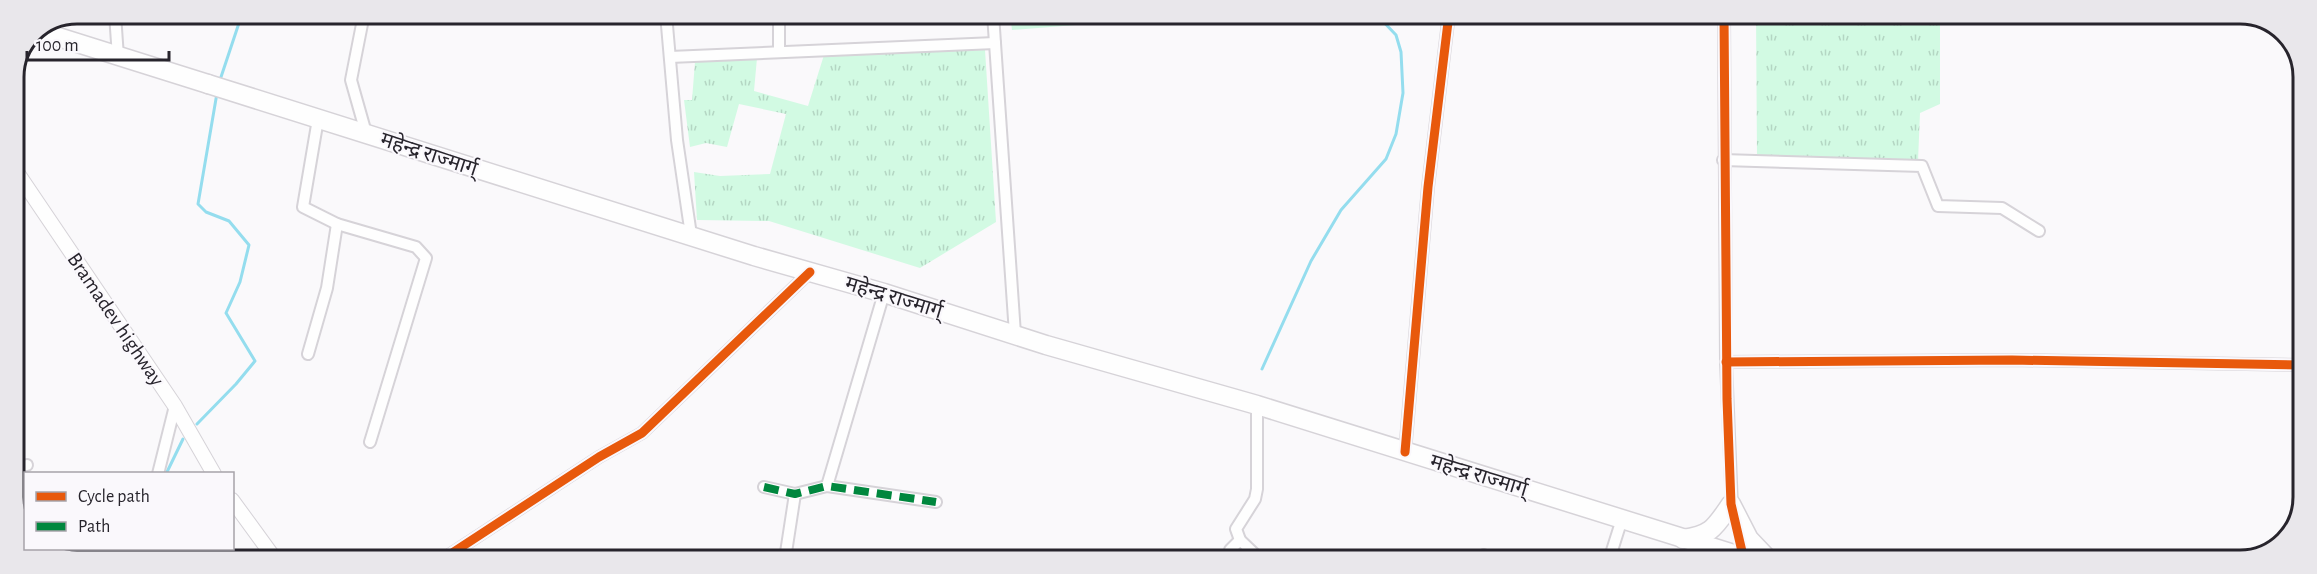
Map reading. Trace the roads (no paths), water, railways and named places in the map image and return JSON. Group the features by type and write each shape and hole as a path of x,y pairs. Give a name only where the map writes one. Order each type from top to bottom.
{"main road":[{"name":"महेन्द्र राज्मार्ग्","path":"46,33 810,272 1257,405 1718,550"},
{"path":"1682,539 1701,536 1713,530 1731,504 1749,539 1759,550"}],"street":[{"path":"116,24 118,57"},
{"path":"362,24 351,80 366,134"},
{"path":"667,24 677,140 691,234"},
{"path":"779,24 779,52"},
{"path":"994,24 1015,334"},
{"path":"1405,452 1428,187 1448,24"},
{"path":"1724,24 1723,160 1731,504 1744,550"},
{"path":"670,57 995,43"},
{"path":"318,119 303,207 337,224 416,247 426,258 370,442"},
{"path":"1723,160 1922,166 1938,206 2002,208 2039,231"},
{"name":"Bramadev highway","path":"24,183 175,406 213,472"},
{"path":"308,354 327,288 337,224"},
{"path":"458,550 599,457 642,433 810,272"},
{"path":"827,486 884,293"},
{"path":"1726,362 2012,360 2293,365"},
{"path":"1250,550 1240,540 1236,530 1255,499 1257,489 1257,405"},
{"path":"158,472 175,406"},
{"path":"764,487 795,494 827,486 936,502"},
{"path":"786,550 795,494"},
{"path":"234,503 268,550"},
{"path":"1612,550 1622,519"},
{"path":"1230,550 1240,540"}],"waterway":[{"path":"220,80 239,24"},
{"path":"1262,369 1311,261 1341,210 1386,159 1396,134 1403,93 1401,52 1396,35 1386,24"},
{"path":"197,424 255,361 226,313 240,282 249,245 229,221 206,212 198,204 217,93"},
{"path":"167,472 183,439"}]}
